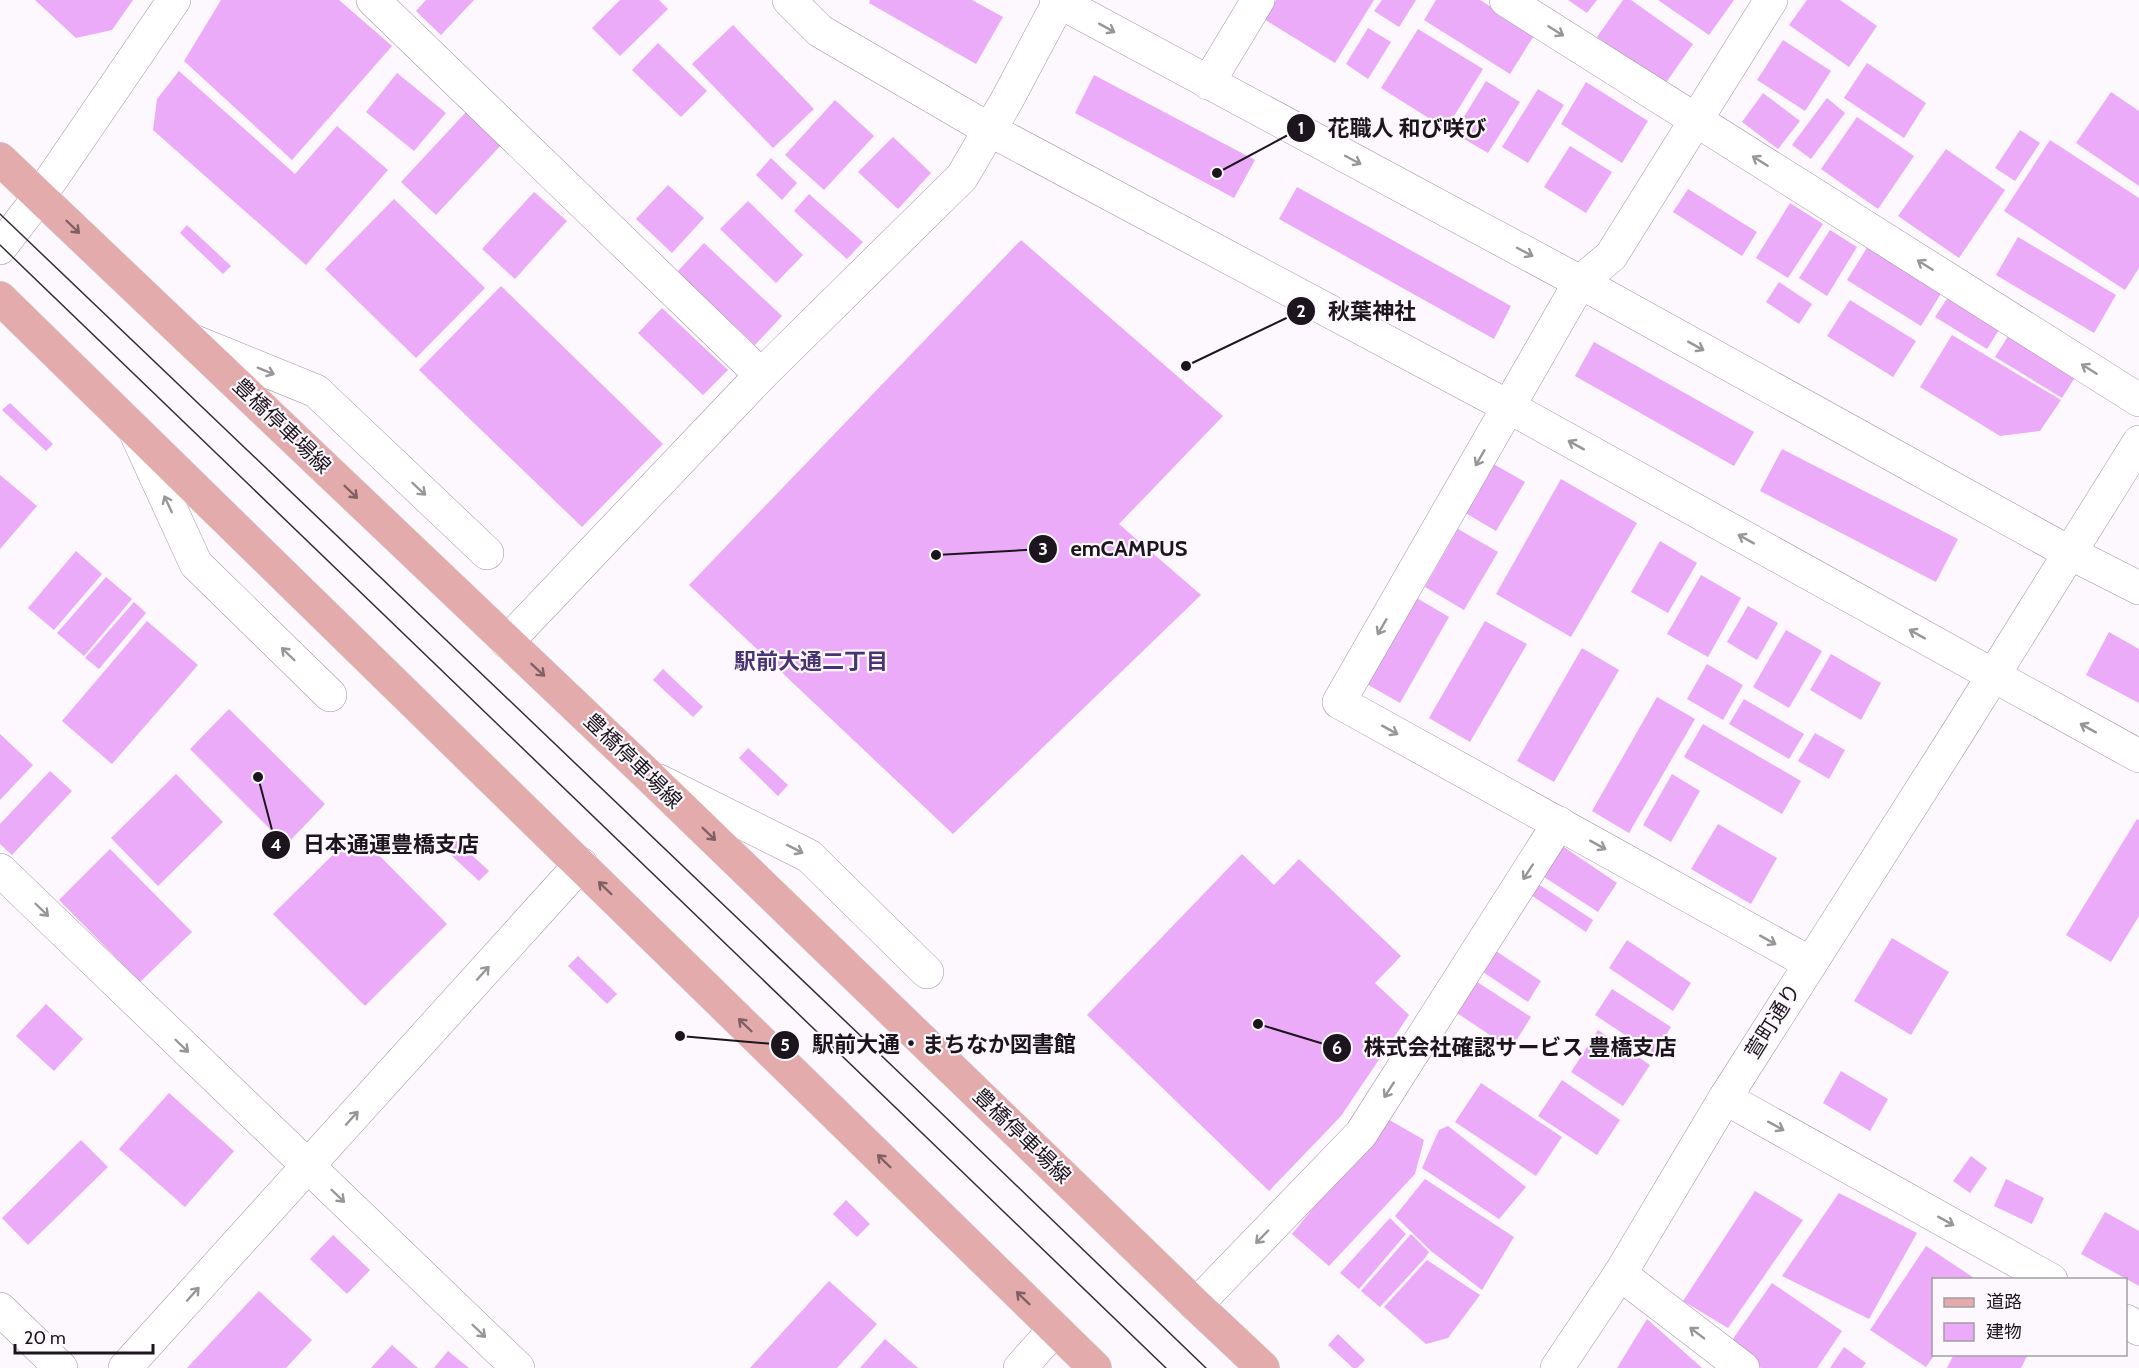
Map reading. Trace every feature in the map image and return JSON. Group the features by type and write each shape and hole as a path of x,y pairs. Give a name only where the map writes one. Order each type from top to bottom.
{"main road":[{"name":"豊橋停車場線","path":"0,159 649,776 1263,1368"},
{"path":"0,298 1095,1368"}],"street":[{"path":"0,248 40,196 174,0"},
{"path":"373,0 761,375"},
{"path":"789,0 820,31 990,130 1509,407 2139,756"},
{"path":"1208,83 1258,0"},
{"path":"1506,0 2139,400"},
{"path":"1771,0 1611,256 1581,282 1339,702 1810,963"},
{"path":"507,642 761,375 962,177 990,130 1058,1 1581,282 2139,588"},
{"path":"193,341 316,391 487,553"},
{"path":"134,428 196,564 330,695"},
{"name":"萱町通り","path":"1557,1368 1620,1274 1725,1098 1993,677 2139,442"},
{"path":"649,776 809,856 927,972"},
{"path":"1196,1305 1361,1134 1559,823"},
{"path":"125,1368 581,864"},
{"path":"0,870 518,1368"},
{"path":"1725,1098 2047,1278"},
{"path":"1620,1274 1743,1368"},
{"path":"0,1309 61,1368"},
{"path":"1025,1366 1055,1329"}],"building":[{"path":"35,0 133,0 112,30 76,38"},
{"path":"221,0 339,0 392,46 292,160 184,61"},
{"path":"426,0 474,0 441,35 416,11"},
{"path":"620,0 659,0 668,9 620,56 592,28"},
{"path":"870,0 972,0 1003,17 976,64 869,3"},
{"path":"1276,0 1374,0 1335,63 1264,19"},
{"path":"1382,0 1416,0 1399,27 1374,11"},
{"path":"1436,0 1480,0 1535,34 1510,74 1424,20"},
{"path":"1568,0 1597,0 1587,13"},
{"path":"1623,0 1631,0 1693,44 1665,84 1597,37"},
{"path":"1658,0 1734,0 1709,35"},
{"path":"1807,0 1840,0 1877,26 1849,67 1789,25"},
{"path":"733,25 814,109 773,148 692,64"},
{"path":"1368,28 1391,42 1368,79 1346,64"},
{"path":"1418,29 1483,69 1446,129 1381,88"},
{"path":"1783,40 1831,71 1805,111 1757,80"},
{"path":"658,43 707,91 681,117 632,70"},
{"path":"1867,63 1926,103 1904,138 1844,98"},
{"path":"179,71 295,174 337,126 388,170 306,265 153,130 157,99"},
{"path":"397,73 446,113 414,151 366,112"},
{"path":"1094,75 1255,160 1234,198 1075,113"},
{"path":"1486,81 1520,102 1488,153 1454,133"},
{"path":"1586,82 1648,121 1622,163 1561,124"},
{"path":"1538,89 1564,105 1528,163 1502,147"},
{"path":"2111,92 2139,111 2139,186 2076,143"},
{"path":"1763,93 1800,121 1778,149 1742,122"},
{"path":"1827,98 1845,113 1811,159 1792,145"},
{"path":"835,100 874,136 824,190 785,155"},
{"path":"467,111 502,144 436,215 401,182"},
{"path":"1857,117 1914,156 1878,209 1821,169"},
{"path":"2020,130 2040,143 2015,181 1995,168"},
{"path":"893,137 931,173 898,209 858,172"},
{"path":"2050,140 2139,198 2139,268 2125,290 2004,211"},
{"path":"1570,146 1612,172 1586,213 1544,187"},
{"path":"1946,149 2005,190 1959,258 1898,216"},
{"path":"771,158 797,183 782,200 756,175"},
{"path":"668,185 704,218 672,253 636,219"},
{"path":"1297,187 1511,306 1494,339 1279,219"},
{"path":"1688,189 1757,232 1742,256 1673,212"},
{"path":"534,192 567,221 515,279 482,249"},
{"path":"809,194 863,242 847,259 794,211"},
{"path":"394,199 485,288 416,358 325,269"},
{"path":"748,201 803,255 776,283 720,229"},
{"path":"1790,203 1823,224 1788,278 1756,258"},
{"path":"187,225 231,266 223,274 180,233"},
{"path":"1830,230 1857,247 1827,296 1799,278"},
{"path":"2018,237 2116,295 2094,333 1996,275"},
{"path":"1021,240 1223,416 1119,524 1201,595 953,834 689,585"},
{"path":"704,243 782,316 755,345 677,272"},
{"path":"1868,246 1942,292 1921,326 1847,280"},
{"path":"1779,282 1812,304 1799,324 1766,302"},
{"path":"501,286 663,444 582,527 419,370"},
{"path":"1951,293 2002,325 1987,349 1935,317"},
{"path":"1850,300 1916,341 1893,377 1827,336"},
{"path":"662,308 728,370 703,395 638,333"},
{"path":"2012,330 2079,371 2062,398 1995,357"},
{"path":"1952,335 2061,400 2040,431 2000,436 1920,387"},
{"path":"1594,342 1754,432 1734,466 1575,376"},
{"path":"10,403 53,444 46,451 2,410"},
{"path":"1782,449 1958,539 1936,582 1760,491"},
{"path":"1490,462 1525,482 1496,531 1462,511"},
{"path":"0,475 37,506 0,549"},
{"path":"1561,479 1637,523 1571,637 1496,594"},
{"path":"1458,529 1498,552 1464,610 1425,587"},
{"path":"1660,541 1697,563 1668,613 1631,592"},
{"path":"76,551 102,574 54,630 28,608"},
{"path":"1701,575 1741,598 1708,657 1667,634"},
{"path":"106,577 132,599 84,656 57,633"},
{"path":"1415,597 1449,617 1400,703 1365,683"},
{"path":"134,602 146,613 99,669 85,658"},
{"path":"1748,606 1778,623 1757,660 1727,642"},
{"path":"147,621 198,665 112,764 62,721"},
{"path":"1485,621 1527,644 1470,742 1429,718"},
{"path":"1786,630 1822,651 1789,708 1753,687"},
{"path":"2109,632 2139,649 2139,703 2086,675"},
{"path":"1582,648 1619,670 1554,782 1517,761"},
{"path":"1831,654 1881,683 1861,720 1810,690"},
{"path":"1707,664 1743,685 1723,720 1687,699"},
{"path":"663,669 703,707 693,717 653,680"},
{"path":"1657,697 1695,719 1629,833 1592,811"},
{"path":"1744,699 1804,734 1789,759 1729,724"},
{"path":"229,709 325,804 286,845 190,749"},
{"path":"1703,724 1801,781 1782,814 1684,757"},
{"path":"1815,733 1845,750 1829,779 1798,761"},
{"path":"0,734 33,765 0,800"},
{"path":"748,748 788,785 778,796 739,758"},
{"path":"50,771 72,791 12,855 0,844 0,824"},
{"path":"176,774 223,822 158,886 111,838"},
{"path":"1672,774 1700,791 1671,842 1643,825"},
{"path":"2137,819 2139,820 2139,916 2111,962 2066,935"},
{"path":"1718,824 1777,858 1751,904 1691,869"},
{"path":"356,832 447,924 365,1006 273,914"},
{"path":"449,834 489,871 479,881 439,844"},
{"path":"1558,843 1617,883 1598,912 1538,873"},
{"path":"110,849 192,932 140,982 59,900"},
{"path":"1242,854 1274,885 1299,859 1401,956 1375,983 1409,1015 1341,1116 1269,1191 1087,1015"},
{"path":"1535,882 1593,920 1586,932 1528,893"},
{"path":"1892,938 1949,972 1911,1035 1854,1001"},
{"path":"1627,940 1691,983 1673,1011 1609,968"},
{"path":"1487,945 1541,981 1528,1002 1474,966"},
{"path":"578,956 617,994 607,1004 568,966"},
{"path":"1471,978 1531,1017 1511,1049 1451,1009"},
{"path":"1612,989 1671,1027 1654,1054 1595,1015"},
{"path":"46,1004 83,1039 54,1071 16,1036"},
{"path":"1598,1030 1650,1065 1623,1106 1571,1072"},
{"path":"1841,1071 1888,1099 1870,1131 1823,1103"},
{"path":"1562,1080 1620,1120 1597,1155 1538,1116"},
{"path":"1481,1083 1562,1137 1536,1176 1455,1122"},
{"path":"169,1093 234,1151 185,1207 119,1149"},
{"path":"1386,1118 1424,1140 1415,1174 1329,1266 1292,1234"},
{"path":"1448,1126 1526,1187 1499,1219 1422,1168 1439,1130"},
{"path":"81,1140 108,1167 28,1245 2,1218"},
{"path":"1971,1156 1987,1168 1970,1193 1953,1181"},
{"path":"1425,1179 1514,1237 1482,1290 1431,1251 1395,1216"},
{"path":"2006,1179 2044,1198 2032,1224 1994,1206"},
{"path":"1755,1191 1803,1220 1728,1328 1683,1301"},
{"path":"1839,1193 1917,1233 1869,1319 1782,1276"},
{"path":"846,1200 870,1224 857,1237 833,1214"},
{"path":"2105,1212 2139,1231 2139,1286 2127,1278 2081,1254"},
{"path":"1390,1218 1406,1234 1359,1289 1340,1273"},
{"path":"1411,1234 1429,1252 1380,1307 1361,1291"},
{"path":"333,1235 370,1270 347,1294 310,1259"},
{"path":"1926,1246 1974,1278 1932,1278 1934,1356 1926,1367 1870,1330"},
{"path":"1427,1260 1480,1295 1448,1338 1426,1344 1384,1307"},
{"path":"829,1281 877,1324 837,1368 750,1368"},
{"path":"1772,1283 1842,1331 1817,1368 1761,1368 1728,1346"},
{"path":"259,1291 312,1340 286,1368 187,1368"},
{"path":"1647,1319 1702,1368 1617,1368"},
{"path":"1338,1334 1365,1360 1357,1368 1353,1368 1328,1345"},
{"path":"885,1339 918,1368 860,1368"},
{"path":"392,1345 418,1368 371,1368"},
{"path":"1844,1347 1866,1363 1862,1368 1830,1368"},
{"path":"448,1351 469,1368 434,1368"},
{"path":"1953,1356 2027,1356 2021,1368 1947,1368"}],"tram line":[{"path":"0,214 1206,1368"},
{"path":"0,245 1166,1368"}],"place":[{"name":"花職人 和び咲び","path":"1217,173"},
{"name":"秋葉神社","path":"1186,366"},
{"name":"emCAMPUS","path":"936,555"},
{"name":"日本通運豊橋支店","path":"258,777"},
{"name":"株式会社確認サービス 豊橋支店","path":"1258,1024"},
{"name":"駅前大通・まちなか図書館","path":"680,1036"}],"district":[{"name":"駅前大通二丁目","path":"811,661"}]}
